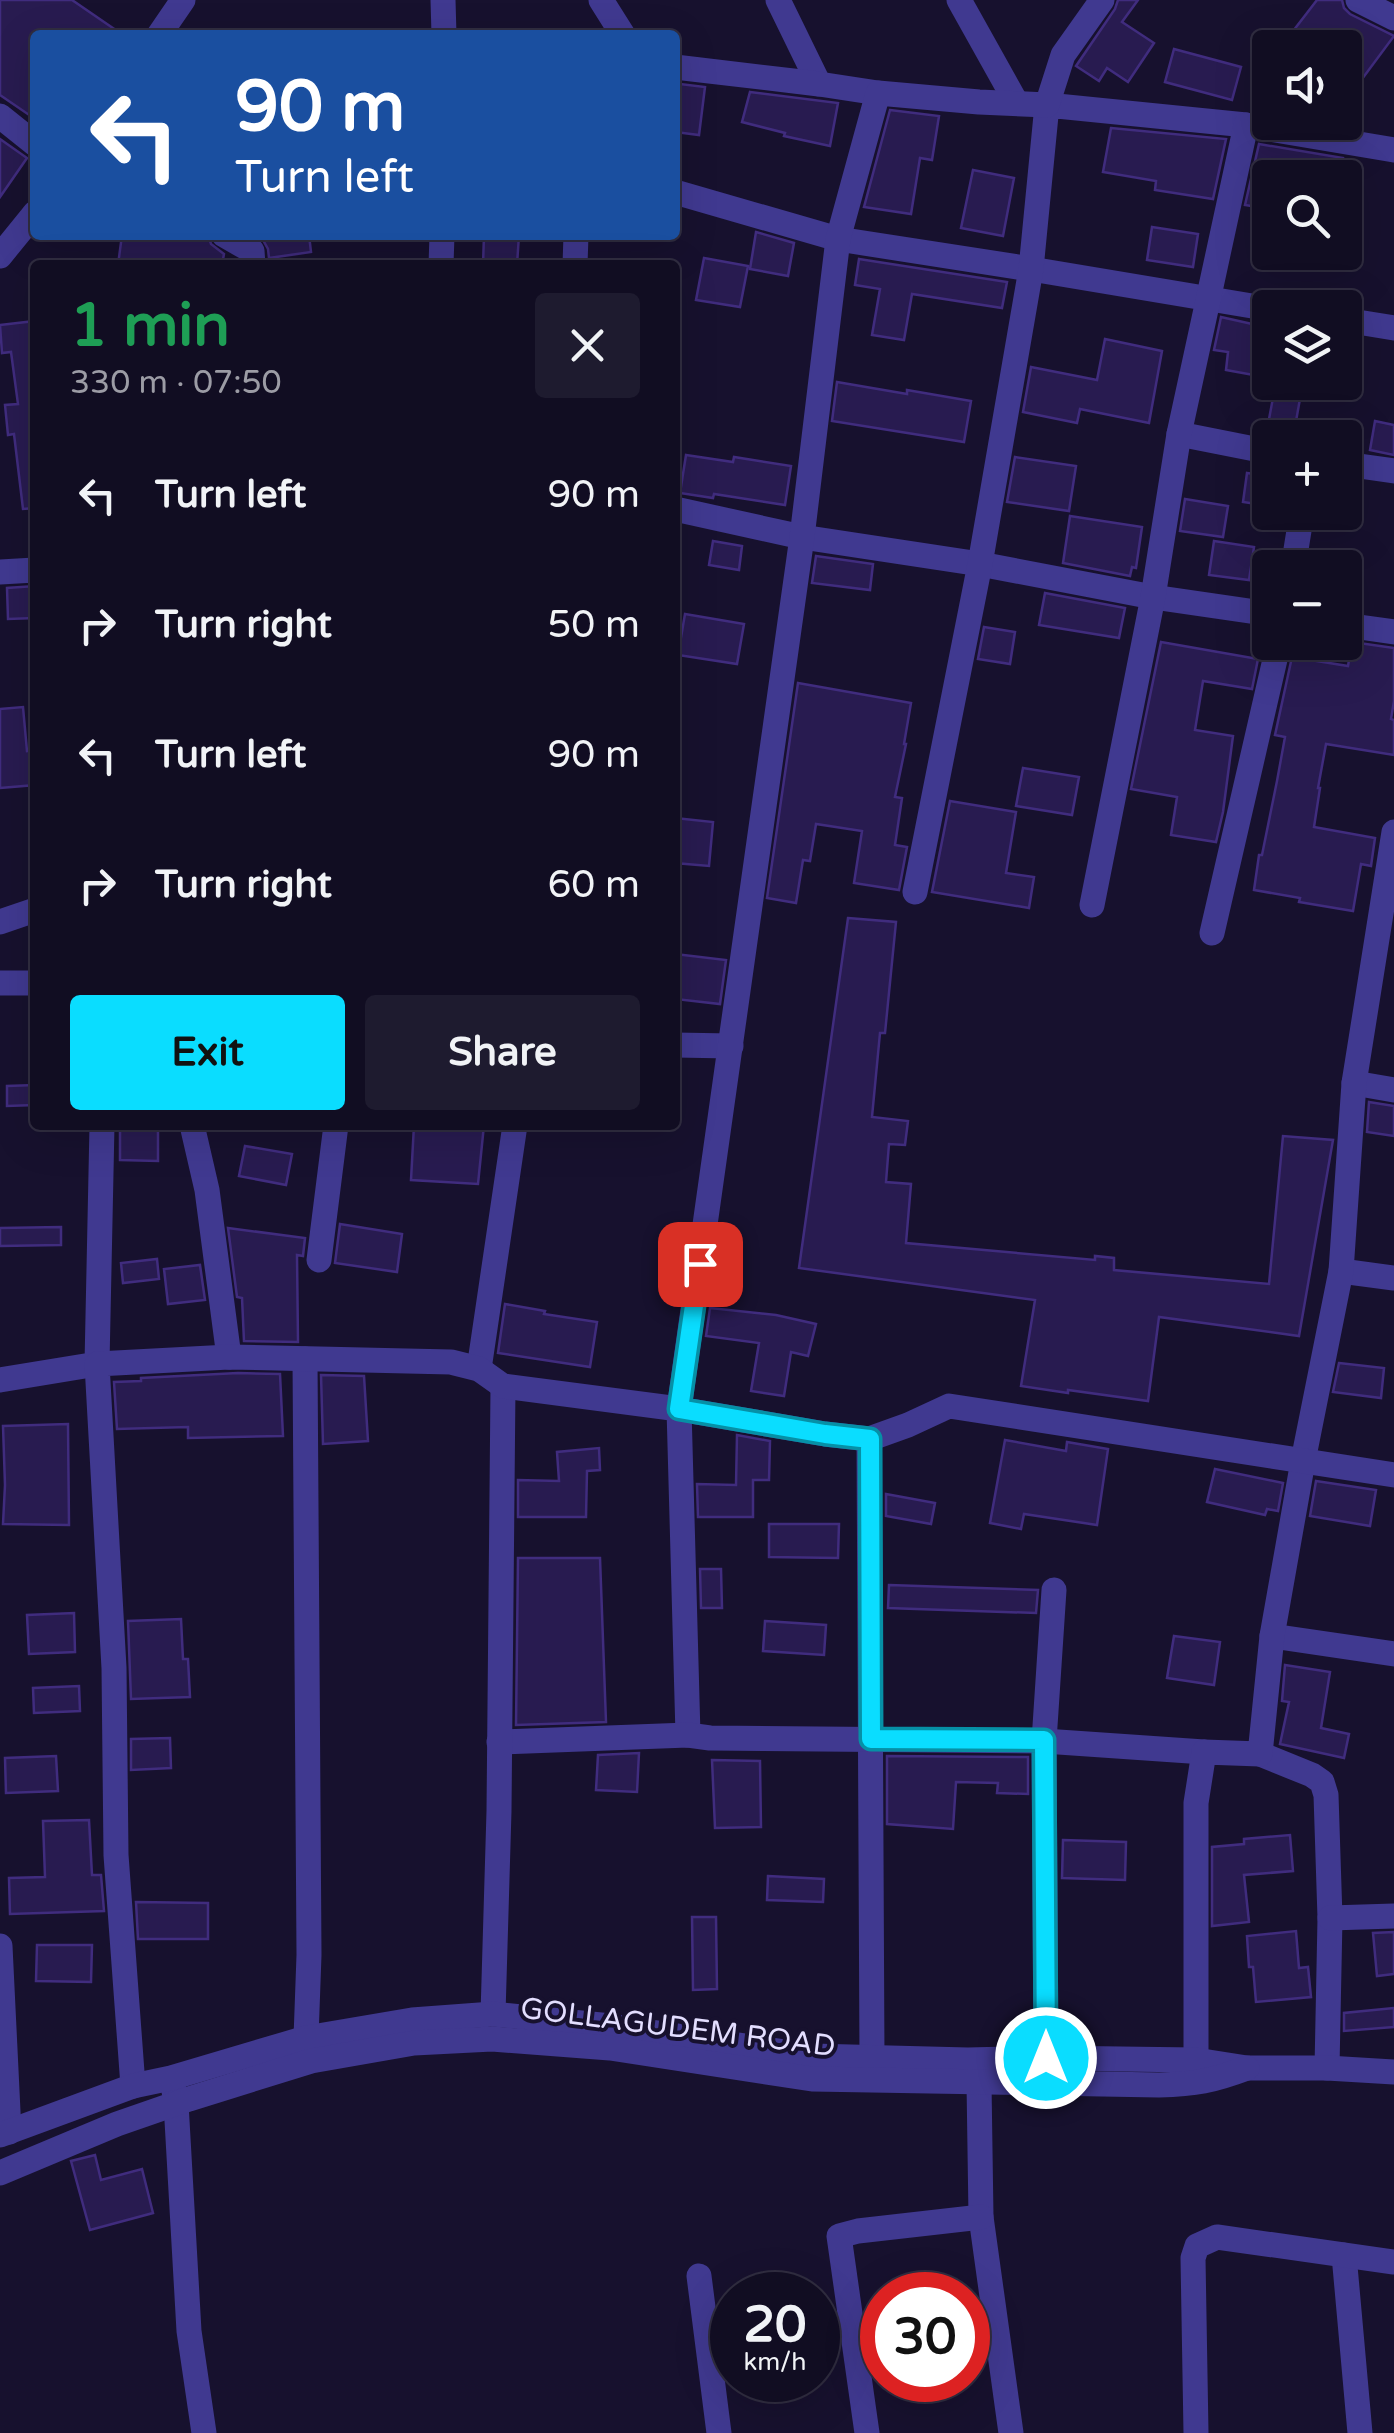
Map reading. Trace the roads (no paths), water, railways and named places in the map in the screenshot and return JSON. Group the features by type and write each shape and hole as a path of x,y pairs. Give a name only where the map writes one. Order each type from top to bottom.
{"street":[{"path":"162,30 183,0"},
{"path":"443,0 444,30"},
{"path":"601,0 620,30"},
{"path":"778,0 819,84"},
{"path":"960,0 1016,102"},
{"path":"916,892 980,564 1031,268 1047,104 1063,55 1102,0"},
{"path":"1358,0 1394,18"},
{"path":"680,69 878,94 1047,104 1246,125 1394,150"},
{"path":"688,1734 679,1409 802,537 838,239 878,94"},
{"path":"0,116 30,140"},
{"path":"1092,905 1153,597 1179,434 1246,125"},
{"path":"680,193 838,239 1252,306"},
{"path":"0,256 30,219"},
{"path":"233,240 252,251 253,260"},
{"path":"1362,323 1394,328"},
{"path":"1179,434 1252,448"},
{"path":"1362,467 1394,472"},
{"path":"680,510 802,537 1252,611"},
{"path":"0,572 30,570"},
{"path":"1362,627 1394,632"},
{"path":"1212,933 1275,660"},
{"path":"1260,1754 1272,1636 1340,1271 1354,1083 1388,909 1394,832"},
{"path":"0,922 30,912"},
{"path":"0,983 30,982"},
{"path":"680,1045 730,1046"},
{"path":"1354,1083 1394,1090"},
{"path":"102,1130 97,1364 114,1668 116,1854 133,2086"},
{"path":"193,1130 207,1190 230,1356"},
{"path":"319,1260 335,1130"},
{"path":"478,1369 513,1130"},
{"path":"1340,1271 1394,1278"},
{"path":"0,1380 97,1364 230,1356 451,1362 478,1369 504,1386 679,1409 825,1434 870,1439 950,1406 1394,1475"},
{"path":"305,1359 309,1935 306,2038"},
{"path":"493,2014 504,1386"},
{"path":"870,1439 872,2059"},
{"path":"1046,2058 1044,1740 1054,1590"},
{"path":"1272,1636 1394,1654"},
{"path":"499,1742 688,1734 710,1738 1044,1740 1260,1754 1312,1775 1322,1782 1326,1795 1330,1918 1327,2068"},
{"path":"1196,2060 1196,1803 1204,1752"},
{"path":"1330,1918 1394,1916"},
{"path":"0,1946 4,2134"},
{"name":"GOLLAGUDEM ROAD","path":"0,2172 117,2124 174,2091 306,2038 412,2020 493,2014 611,2026 812,2056 1196,2060 1247,2068 1394,2072"},
{"name":"GOLLAGUDEM ROAD","path":"4,2134 133,2086 174,2091 414,2043 492,2039 610,2048 812,2079 1197,2084 1247,2068"},
{"path":"980,2084 981,2217 1011,2433"},
{"path":"174,2091 189,2331 204,2433"},
{"path":"868,2433 839,2236 981,2217"},
{"path":"1196,2433 1193,2258 1197,2246 1216,2237 1394,2262"},
{"path":"1344,2255 1360,2433"},
{"path":"700,2276 719,2433"}]}
